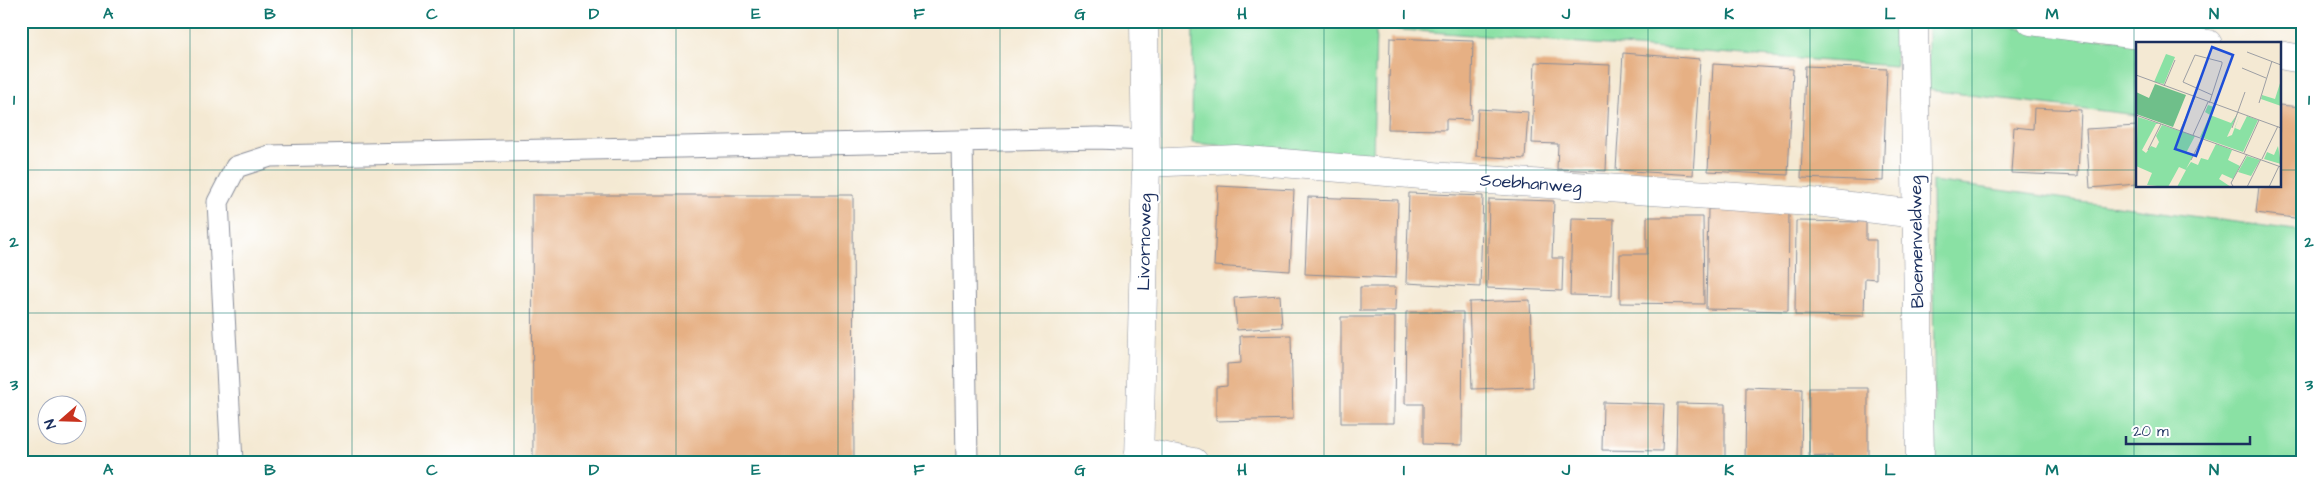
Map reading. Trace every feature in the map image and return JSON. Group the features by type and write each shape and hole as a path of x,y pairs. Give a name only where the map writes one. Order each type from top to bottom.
{"street":[{"name":"Livornoweg","path":"1139,457 1146,151 1144,21"},
{"name":"Bloemenveldweg","path":"1914,21 1920,462"},
{"path":"2031,21 2193,42"},
{"path":"2280,55 2302,59"},
{"name":"Soebhanweg","path":"1146,151 1445,177 1825,203 1916,214"},
{"path":"1139,457 1194,462"}],"lane":[{"path":"232,462 218,202 236,167 270,156 1097,138 1146,151"},
{"path":"962,141 966,462"}],"green space":[{"path":"1193,21 1248,21 1375,28 1376,21 1895,21 1896,66 1376,28 1373,158 1192,143"},
{"path":"1928,21 1959,21 2141,42 2136,42 2136,115 1928,90"},
{"path":"1932,181 2302,231 2302,462 1935,462"}],"building":[{"path":"1390,38 1473,41 1471,120 1446,119 1446,130 1388,129"},
{"path":"1623,53 1700,59 1693,175 1616,170"},
{"path":"1535,62 1610,65 1606,171 1557,169 1558,144 1532,143"},
{"path":"1713,64 1793,69 1788,175 1708,171"},
{"path":"1805,66 1887,69 1883,181 1801,178"},
{"path":"2280,105 2302,107 2302,219 2256,213 2259,188 2280,188"},
{"path":"2034,108 2081,110 2078,176 2011,173 2014,127 2033,129"},
{"path":"1478,109 1528,112 1525,159 1476,156"},
{"path":"2136,126 2136,184 2090,188 2086,129"},
{"path":"1218,186 1294,190 1290,271 1214,266"},
{"path":"1409,193 1483,196 1480,287 1406,283"},
{"path":"532,195 853,195 854,462 533,462"},
{"path":"1308,197 1398,200 1396,278 1305,274"},
{"path":"1489,199 1554,201 1552,258 1563,258 1562,291 1487,288"},
{"path":"1708,209 1789,210 1788,311 1706,309"},
{"path":"1647,217 1703,217 1704,304 1620,303 1620,254 1647,254"},
{"path":"1572,218 1614,219 1612,296 1570,295"},
{"path":"1796,221 1866,222 1866,240 1876,240 1876,279 1865,278 1864,316 1795,315"},
{"path":"1360,287 1396,287 1395,311 1360,311"},
{"path":"1280,295 1282,327 1237,330 1234,298"},
{"path":"1530,300 1533,387 1472,389 1469,302"},
{"path":"1406,312 1463,312 1462,445 1423,444 1423,404 1405,404"},
{"path":"1341,317 1395,317 1394,423 1341,423"},
{"path":"1291,335 1293,419 1216,421 1216,387 1227,386 1227,364 1241,363 1240,336"},
{"path":"1746,387 1802,389 1801,462 1745,462"},
{"path":"1809,388 1868,388 1868,462 1832,462 1832,456 1809,457"},
{"path":"1603,402 1664,404 1662,451 1602,450"},
{"path":"1677,403 1725,404 1725,458 1676,457"}]}
